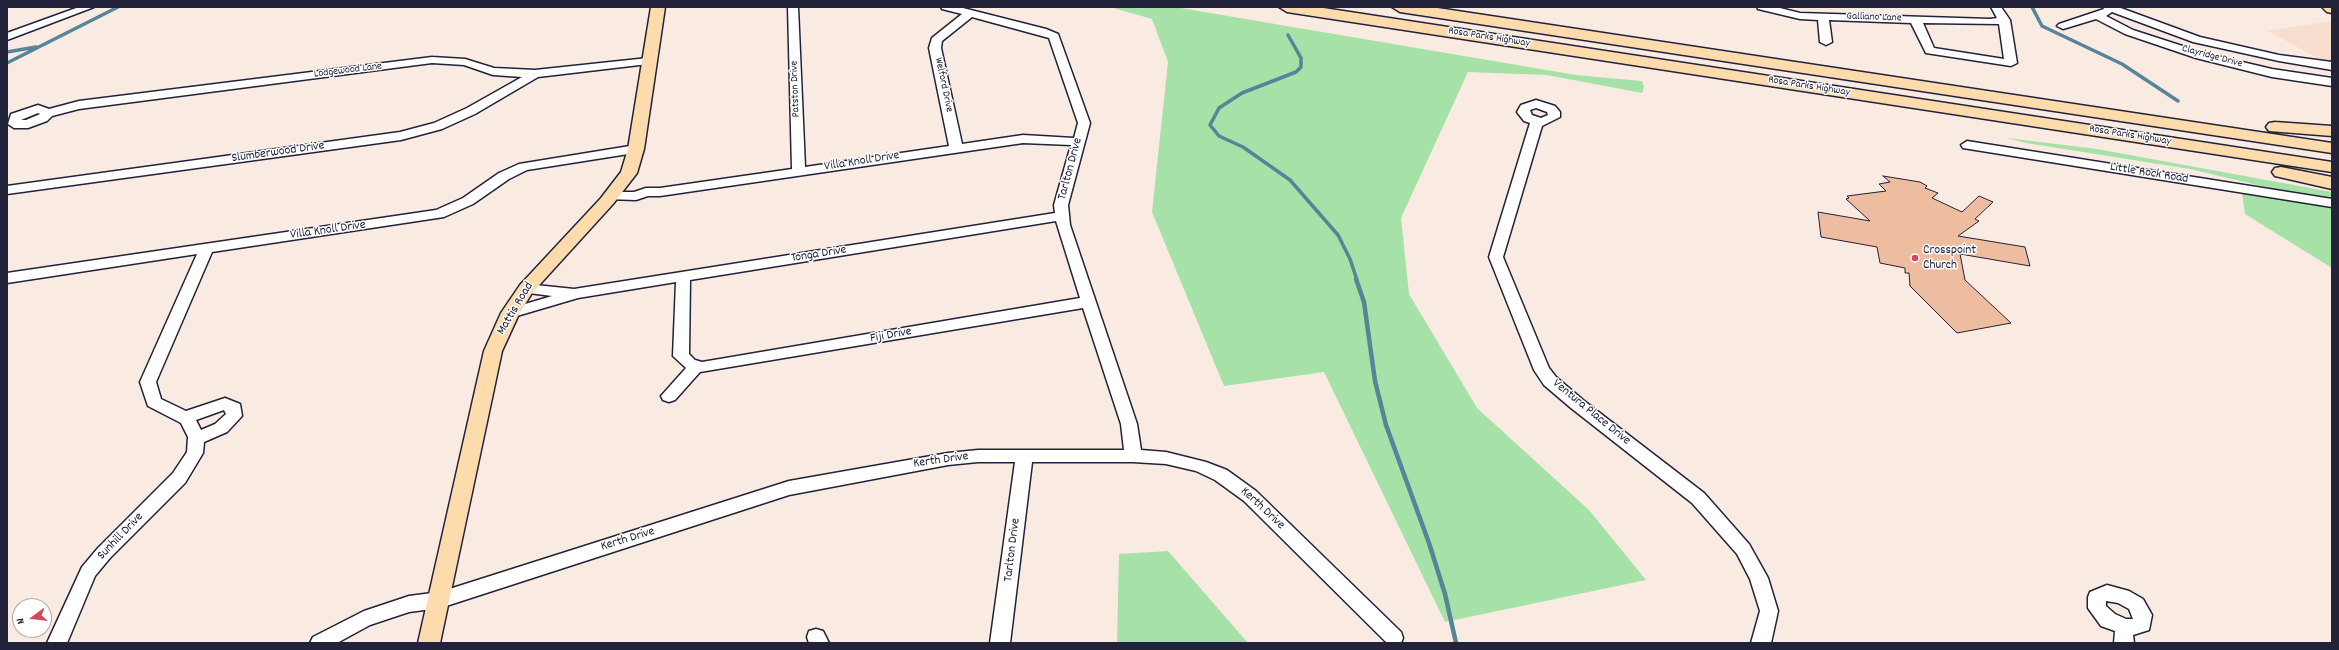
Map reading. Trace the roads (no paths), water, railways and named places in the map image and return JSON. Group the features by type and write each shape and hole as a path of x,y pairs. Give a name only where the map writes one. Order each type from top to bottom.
{"highway":[{"name":"Rosa Parks Highway","path":"1287,7 2332,167"},
{"name":"Rosa Parks Highway","path":"1400,7 2332,148"},
{"path":"2167,123 2258,126 2332,131"},
{"path":"2097,131 2332,183"}],"main road":[{"name":"Mattis Road","path":"429,643 440,600 493,351 510,313 526,289 615,191 629,173 636,149 648,61 658,7"}],"street":[{"path":"7,37 89,7"},
{"name":"Patston Drive","path":"793,7 799,172"},
{"name":"Tarlton Drive","path":"946,7 1042,31 1054,36 1084,123 1061,205 1061,216 1087,302 1129,424 1133,456"},
{"name":"Galliano Lane","path":"1762,7 1800,16 1825,12 1838,17 1915,19 1990,22 2004,20 2011,63 1930,51 1915,19"},
{"path":"1996,7 2004,20"},
{"path":"2063,26 2098,15 2110,8 2133,7"},
{"name":"Clayridge Drive","path":"2110,8 2197,40 2228,48 2332,66"},
{"path":"1825,12 1826,42"},
{"name":"Welford Drive","path":"956,148 935,48 936,40 970,13"},
{"name":"Clayridge Drive","path":"2098,15 2106,21 2129,32 2200,56 2272,73 2332,82"},
{"name":"Lodgewood Lane","path":"48,113 79,105 432,60 465,62 493,70 535,74 648,61"},
{"name":"Slumberwood Drive","path":"7,190 401,136 438,126 471,111 535,74"},
{"name":"Ventura Place Drive","path":"1536,121 1496,257 1542,370 1550,381 1577,404 1698,498 1743,549 1759,578 1769,611 1761,643"},
{"name":"Villa Knoll Drive","path":"615,191 636,196 646,192 660,192 1023,139 1079,142"},
{"name":"Little Rock Road","path":"1967,145 2332,204"},
{"name":"Villa Knoll Drive","path":"7,278 439,214 468,201 504,176 524,167 636,149"},
{"name":"Tonga Drive","path":"510,313 577,293 1061,216"},
{"path":"186,418 210,408 225,404 234,408 234,416 221,428 196,439 186,418 154,402 148,382 206,249"},
{"path":"669,396 696,367 681,356 683,277"},
{"name":"Tonga Drive","path":"526,289 577,293"},
{"name":"Fiji Drive","path":"696,367 714,366 1087,302"},
{"name":"Sunhill Drive","path":"57,643 88,572 104,553 180,478 195,453 196,439"},
{"name":"Tarlton Drive","path":"1000,643 1024,456"},
{"name":"Kerth Drive","path":"320,643 364,619 409,604 440,600 679,525 748,500 801,485 948,459 1024,456 1133,456 1182,461 1221,475 1241,489 1394,638"}],"waterway":[{"path":"7,63 118,7"},
{"path":"2032,7 2042,26 2122,64 2178,101"},
{"path":"1288,35 1301,58 1301,67 1296,72 1242,93 1219,108 1210,125 1219,136 1243,147 1290,180 1338,235 1350,259 1357,280"},
{"path":"7,52 36,47"},
{"path":"1356,279 1364,302 1375,381 1386,425 1429,543 1445,594 1456,643"}],"place":[{"name":"Crosspoint Church","path":"1915,258"}]}
